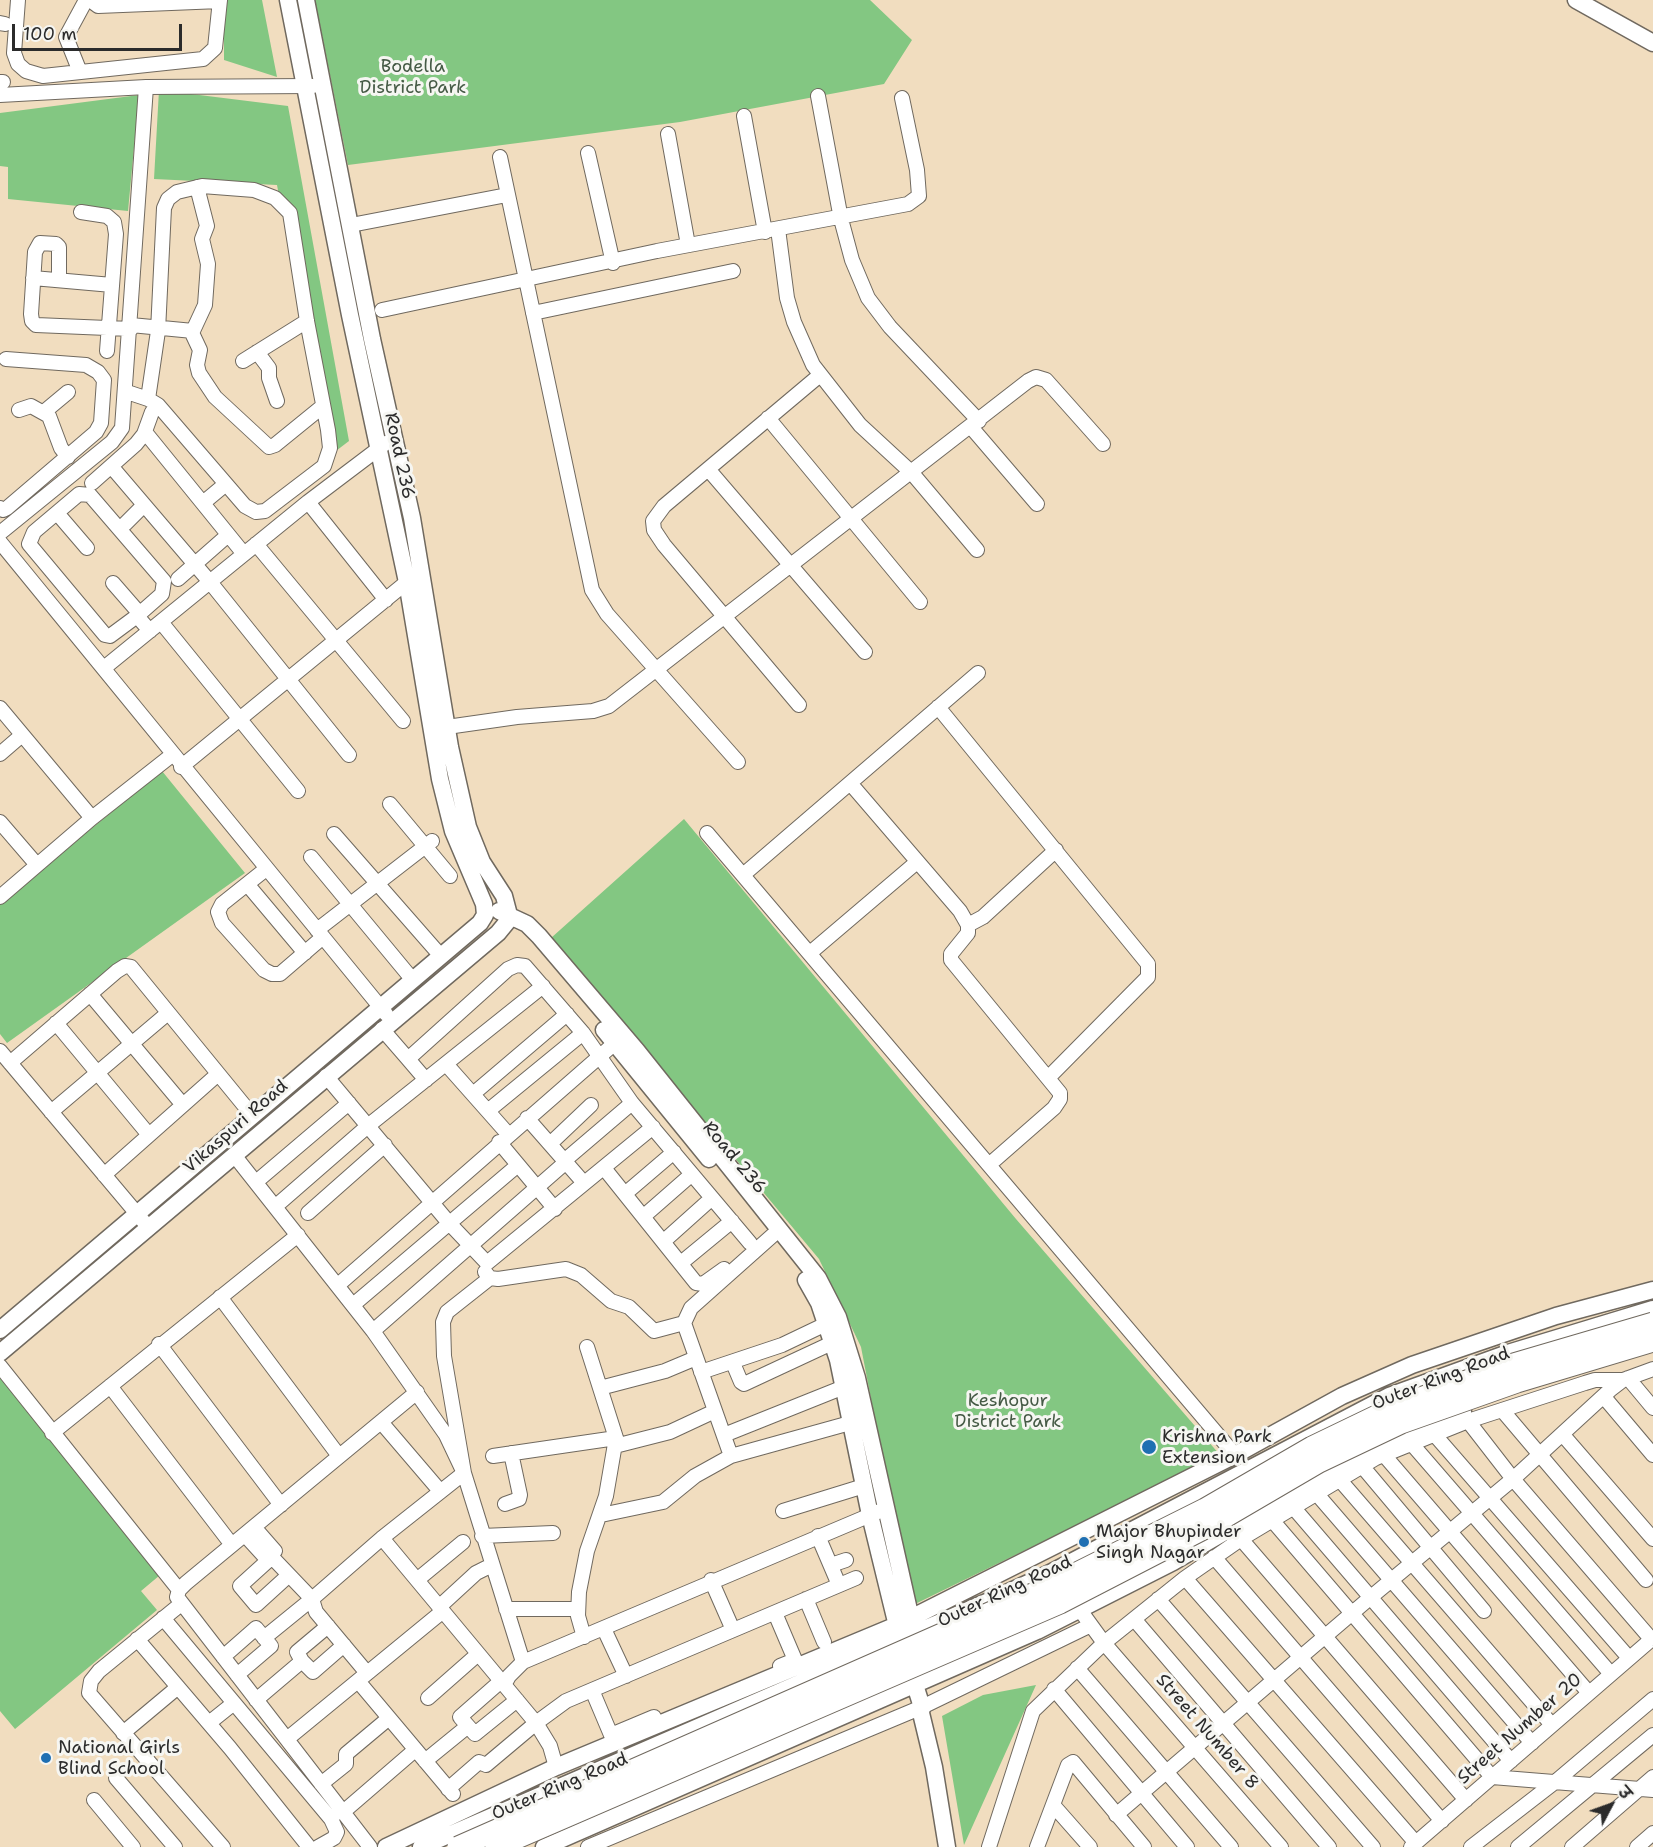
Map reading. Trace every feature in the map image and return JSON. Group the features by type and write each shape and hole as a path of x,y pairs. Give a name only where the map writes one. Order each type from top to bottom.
{"main road":[{"name":"Outer Ring Road","path":"458,1847 1053,1585 1205,1509 1312,1447 1393,1408 1510,1365 1653,1323"},
{"name":"Outer Ring Road","path":"496,1847 1060,1603 1213,1524 1319,1462 1401,1423 1517,1382 1653,1341"}],"street":[{"path":"18,0 14,53 18,64 26,71 43,76 202,59 215,48 220,0 98,6 90,0"},
{"path":"80,72 66,37 86,0"},
{"name":"Road 236","path":"288,0 377,448 407,582 440,779 453,831 483,915 505,923 537,948 806,1278 851,1386 850,1423 864,1483 877,1512"},
{"path":"306,0 414,527 447,727 468,827 482,862 504,896 505,923 526,924 539,936 800,1252 818,1278 838,1317 877,1512 905,1629"},
{"path":"1576,0 1653,43"},
{"path":"0,533 119,435 124,420 149,87 153,64"},
{"path":"1,86 324,87"},
{"path":"818,96 841,219 852,260 868,298 975,424 1037,504"},
{"path":"382,309 688,246 841,219 908,204 919,196 917,170 902,98"},
{"path":"744,116 794,322 820,375 860,425 912,473 977,550"},
{"path":"668,134 688,246"},
{"path":"588,153 613,263"},
{"path":"500,157 592,590 607,615 659,670 738,762"},
{"path":"92,483 136,444 145,432 150,405 158,326 164,208 168,199 177,192 197,187 254,190 275,198 285,205 290,213 330,448 324,466 265,511 256,512 245,506 166,413 150,405 127,392"},
{"path":"197,187 207,220 202,239 207,264 205,305 193,331 200,350 196,365 215,397 269,447 275,445 323,406"},
{"path":"351,225 507,195"},
{"path":"81,212 107,216 114,222 116,234 107,351"},
{"path":"59,280 59,247 56,244 40,243 37,246 31,314 32,321 36,325 109,328 158,326 193,331"},
{"path":"533,313 733,271"},
{"path":"33,278 112,285"},
{"path":"243,361 307,321"},
{"path":"257,352 269,368 269,378 277,400"},
{"path":"0,508 7,508 96,432 102,423 104,380 99,372 86,365 6,358"},
{"path":"799,705 654,530 653,521 664,506 820,375"},
{"path":"447,727 517,717 593,711 617,702 1036,377 1046,380 1103,444"},
{"path":"44,412 68,392"},
{"path":"19,410 32,406 50,416 61,448 81,467"},
{"path":"768,418 920,602"},
{"path":"145,432 244,554"},
{"path":"104,668 342,475 394,438"},
{"path":"328,458 342,475"},
{"path":"111,466 210,582 349,755"},
{"path":"708,469 865,652"},
{"path":"203,503 221,488"},
{"path":"79,494 90,495 164,581 162,594 138,615 110,636 105,635 35,554 29,544 29,538 79,494"},
{"path":"308,502 386,600"},
{"path":"125,524 144,505"},
{"path":"57,513 87,548"},
{"path":"178,579 228,535"},
{"path":"0,542 181,766 380,1006 387,1025 408,1059 426,1080"},
{"path":"256,544 403,720"},
{"path":"181,766 407,582"},
{"path":"113,583 150,631"},
{"path":"161,622 298,791"},
{"path":"743,875 978,673"},
{"path":"938,707 1145,958 1149,971 1144,981 1049,1077"},
{"path":"0,708 92,818"},
{"path":"0,754 22,735"},
{"path":"0,897 92,818 172,755"},
{"path":"850,783 960,911 968,925 966,938 951,954 951,960 1060,1093 1058,1103 990,1164"},
{"path":"390,804 428,843 450,876"},
{"path":"0,822 37,865"},
{"path":"706,833 990,1164 1235,1455"},
{"path":"334,834 440,955"},
{"path":"266,869 222,904 218,912 222,922 264,970 272,974 280,974 305,953 320,933 351,904 428,843"},
{"path":"968,925 983,917 1056,850"},
{"path":"311,857 412,978"},
{"path":"810,953 917,862"},
{"path":"247,884 305,953"},
{"name":"Vikaspuri Road","path":"0,1330 440,955 483,915"},
{"name":"Vikaspuri Road","path":"0,1353 505,923"},
{"path":"408,1059 508,969 517,965 525,966 583,1033 632,1103 750,1243"},
{"path":"10,1063 117,971 125,966 131,967 252,1115"},
{"path":"276,1206 369,1125 543,986"},
{"path":"90,994 183,1105"},
{"path":"51,1112 168,1013"},
{"path":"473,1094 567,1014"},
{"path":"56,1023 149,1135"},
{"path":"489,1110 583,1033"},
{"path":"338,1285 503,1138 615,1043"},
{"path":"0,1051 149,1228"},
{"path":"446,1064 489,1110 518,1165 555,1209"},
{"path":"104,1175 218,1074"},
{"path":"326,1076 483,1261 485,1271 490,1278"},
{"path":"256,1182 349,1103"},
{"path":"373,1331 632,1103"},
{"path":"550,1143 591,1105"},
{"path":"527,1118 584,1183"},
{"path":"483,1261 491,1262 652,1126"},
{"path":"309,1213 385,1145"},
{"path":"626,1193 674,1152"},
{"path":"234,1155 373,1331 446,1435 464,1473"},
{"path":"353,1305 518,1165"},
{"path":"604,1168 645,1216 696,1283 703,1284 718,1275 750,1243 770,1232"},
{"path":"645,1216 692,1173"},
{"path":"664,1241 712,1198"},
{"path":"681,1263 732,1221"},
{"path":"731,1456 684,1323 691,1308 770,1232"},
{"path":"52,1433 159,1344 298,1235"},
{"path":"523,1662 464,1473 444,1356 443,1322 447,1312 490,1278 507,1278 566,1269 581,1275 611,1301 629,1307 654,1331 684,1323"},
{"path":"386,1847 556,1767 905,1629 1342,1396 1412,1365 1556,1316 1653,1290"},
{"path":"220,1297 339,1456"},
{"name":"Outer Ring Road","path":"421,1847 769,1697 905,1629 978,1605 1050,1572 1389,1396 1508,1353 1653,1309"},
{"path":"701,1372 782,1345 826,1324"},
{"path":"733,1363 744,1384 832,1343"},
{"path":"159,1344 281,1504"},
{"path":"584,1637 578,1610 587,1551 601,1515 615,1442 587,1347"},
{"path":"989,1847 1025,1728 1033,1711 1104,1643 1185,1578 1210,1550 1353,1457 1445,1418 1549,1382 1653,1352"},
{"path":"600,1388 665,1371 696,1358"},
{"path":"0,1366 180,1597 223,1657 370,1847"},
{"path":"544,1847 996,1649 1210,1550 1241,1539 1362,1466 1411,1443 1468,1421 1595,1380 1625,1379 1653,1369"},
{"path":"1116,1815 1351,1613 1540,1456 1625,1379"},
{"path":"1625,1379 1653,1408"},
{"path":"110,1386 232,1545"},
{"path":"724,1435 851,1386"},
{"path":"223,1847 94,1701 88,1687 99,1671 163,1618 180,1597 232,1545 417,1392"},
{"path":"1604,1396 1653,1455"},
{"path":"1502,1410 1646,1580"},
{"path":"493,1456 615,1442 670,1432 715,1411"},
{"path":"1468,1421 1513,1479 1652,1639"},
{"path":"381,1422 440,1491"},
{"path":"601,1515 663,1502 695,1476 731,1456 850,1423"},
{"path":"1434,1434 1629,1658"},
{"path":"1563,1435 1653,1539"},
{"path":"1411,1443 1611,1674"},
{"path":"505,1504 519,1499 520,1495 512,1454"},
{"path":"1384,1455 1589,1693"},
{"path":"1362,1466 1484,1611"},
{"path":"264,1638 382,1538 464,1473"},
{"path":"1339,1479 1552,1725"},
{"path":"783,1510 864,1483"},
{"path":"1316,1493 1532,1743"},
{"path":"1293,1507 1511,1761"},
{"path":"517,1700 476,1734 460,1717 503,1683 523,1662 604,1629 711,1580 877,1512"},
{"path":"1272,1520 1492,1777 1646,1790"},
{"path":"249,1531 266,1558 271,1556"},
{"path":"482,1536 553,1533"},
{"path":"818,1536 840,1585"},
{"path":"382,1538 536,1723 550,1746 556,1767"},
{"path":"1241,1539 1466,1800"},
{"path":"417,1581 463,1542"},
{"path":"1210,1550 1442,1821"},
{"path":"271,1556 312,1599 316,1612 344,1645 389,1718 450,1792 479,1762 486,1765 566,1701 856,1578"},
{"path":"271,1556 240,1586 256,1605 289,1575"},
{"path":"831,1565 846,1560"},
{"path":"287,1739 441,1609 476,1573 492,1564"},
{"path":"1185,1578 1275,1679 1414,1845"},
{"path":"711,1580 733,1630"},
{"path":"806,1599 824,1642"},
{"path":"1158,1599 1373,1847"},
{"path":"978,1605 996,1649"},
{"path":"506,1609 578,1610"},
{"name":"Street Number 8","path":"1080,1610 1104,1643 1281,1847"},
{"path":"592,1690 611,1735 795,1660 775,1613"},
{"path":"163,1618 335,1825 334,1838 318,1847"},
{"path":"1134,1619 1329,1847"},
{"path":"588,1847 920,1710 1091,1625"},
{"path":"328,1626 297,1652 302,1661 313,1672 344,1645"},
{"path":"223,1657 256,1628 271,1646 237,1675"},
{"path":"604,1629 626,1676"},
{"name":"Street Number 20","path":"1414,1845 1652,1639"},
{"path":"137,1640 209,1723 309,1847"},
{"path":"428,1698 478,1654"},
{"path":"256,1700 302,1661"},
{"path":"1077,1668 1232,1847"},
{"path":"911,1686 920,1710 947,1847"},
{"path":"123,1733 178,1687"},
{"path":"1054,1689 1187,1847"},
{"path":"769,1697 786,1740"},
{"path":"1471,1847 1555,1782 1653,1699"},
{"path":"209,1723 234,1703"},
{"path":"321,1784 346,1764 346,1754 389,1718"},
{"path":"425,1761 468,1726"},
{"path":"1518,1847 1653,1735"},
{"path":"342,1813 415,1750"},
{"path":"1037,1847 1068,1765 1073,1762 1144,1847"},
{"path":"1572,1847 1646,1790 1653,1777"},
{"path":"116,1778 175,1847"},
{"path":"94,1800 133,1847"},
{"path":"1053,1805 1090,1847"},
{"path":"1636,1847 1653,1833"}],"green space":[{"path":"224,0 262,0 277,77 224,60"},
{"name":"Bodella District Park","path":"315,0 870,0 912,40 884,84 680,122 348,165"},
{"path":"159,90 288,106 349,441 328,457 277,185 154,179"},
{"path":"139,95 128,211 8,199 8,167 0,166 0,113"},
{"path":"162,771 245,873 7,1043 0,1034 0,903"},
{"name":"Keshopur District Park","path":"684,819 1016,1219 1220,1455 911,1606 861,1347 819,1259 551,938"},
{"path":"0,1376 166,1570 141,1591 157,1610 15,1729 0,1711"},
{"path":"1036,1685 964,1845 942,1716 983,1695"}],"place":[{"name":"Krishna Park Extension","path":"1149,1447"},
{"name":"Major Bhupinder Singh Nagar","path":"1084,1542"},
{"name":"National Girls Blind School","path":"46,1758"}]}
